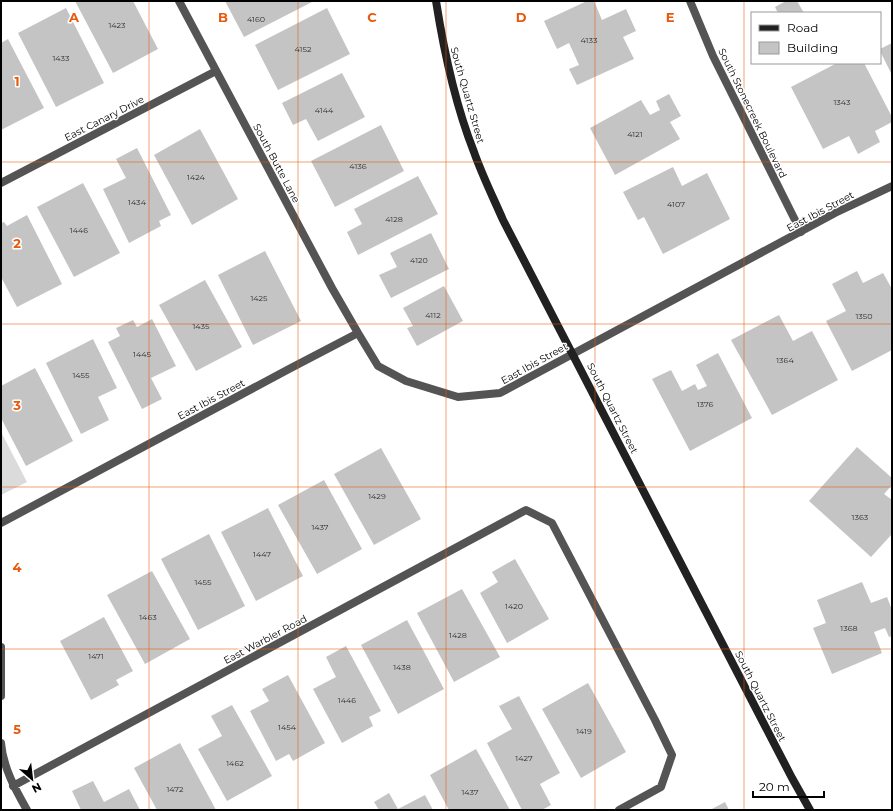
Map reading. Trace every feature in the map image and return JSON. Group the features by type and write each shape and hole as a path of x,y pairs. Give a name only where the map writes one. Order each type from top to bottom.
{"street":[{"name":"South Butte Lane","path":"179,1 358,333"},
{"name":"South Quartz Street","path":"436,1 445,52 460,113 474,153 503,220 788,771 810,810"},
{"name":"South Stonecreek Boulevard","path":"690,1 713,56 801,232"},
{"name":"East Canary Drive","path":"1,183 216,71"},
{"name":"East Ibis Street","path":"1,523 358,333 378,366 406,381 458,397 500,393 835,213 892,186"},
{"name":"East Warbler Road","path":"14,786 526,510 552,523 672,754 661,787 619,810"},
{"path":"1,647 1,696"},
{"path":"1,743 2,753 14,786 27,810"}],"shaded area":[{"path":"1,432 27,482 1,495"}],"building":[{"path":"75,1 133,1 158,49 113,73"},
{"path":"225,1 314,1 244,37"},
{"path":"587,1 594,1 602,20 626,9 636,31 623,37 634,59 577,85 569,69 579,65 569,43 557,49 544,21"},
{"path":"786,1 797,1 803,12 778,12 775,7"},
{"path":"66,8 104,83 56,107 18,33"},
{"path":"327,8 350,54 278,90 255,45"},
{"path":"8,39 44,108 1,130 1,43"},
{"path":"892,43 892,75 881,53 881,48"},
{"path":"835,64 865,64 892,117 892,122 875,131 880,142 858,154 849,136 823,149 791,87"},
{"path":"342,73 365,117 318,141 306,119 293,125 282,103"},
{"path":"669,94 681,116 670,122 680,139 615,175 590,128 641,100 650,115 660,110 656,101"},
{"path":"381,125 404,171 335,207 311,161"},
{"path":"200,129 238,199 192,225 154,155"},
{"path":"137,148 171,215 159,221 161,226 129,243 103,189 126,178 116,159"},
{"path":"673,167 682,186 707,173 730,219 663,254 644,217 638,220 623,192"},
{"path":"418,176 438,214 358,255 347,232 362,224 354,209"},
{"path":"83,183 120,253 74,277 37,207"},
{"path":"27,215 62,284 17,307 1,277 1,223 4,222 7,226"},
{"path":"431,233 449,269 391,298 379,275 397,267 390,253"},
{"path":"265,251 301,321 253,345 218,275"},
{"path":"857,271 863,283 883,273 892,289 892,350 852,371 826,321 846,311 832,284"},
{"path":"205,280 242,347 196,371 159,305"},
{"path":"444,286 463,321 417,346 407,328 413,326 403,308"},
{"path":"779,315 793,341 812,331 838,380 772,415 731,340"},
{"path":"152,319 176,366 151,378 162,399 142,409 108,342 120,336 116,328 133,320 137,327"},
{"path":"93,339 117,388 98,397 109,420 81,434 46,363"},
{"path":"718,353 752,418 690,451 652,379 671,370 682,391 695,384 698,390 707,386 696,365"},
{"path":"35,368 73,441 26,466 1,418 1,386"},
{"path":"857,447 892,478 892,485 884,494 892,500 892,534 871,557 809,501"},
{"path":"381,448 421,519 374,545 334,474"},
{"path":"324,480 362,549 317,574 278,505"},
{"path":"268,508 303,576 256,601 221,532"},
{"path":"209,534 245,606 198,630 161,559"},
{"path":"515,559 549,619 507,643 480,593 498,582 492,572"},
{"path":"152,571 190,639 145,664 107,595"},
{"path":"862,582 871,603 887,597 892,610 892,636 889,637 885,628 874,632 882,653 832,674 813,628 826,623 817,600"},
{"path":"462,589 500,657 454,682 417,613"},
{"path":"104,617 133,671 116,680 119,685 91,700 60,641"},
{"path":"407,620 444,689 398,714 361,645"},
{"path":"346,646 381,711 369,717 373,726 342,743 313,689 336,677 326,657"},
{"path":"288,675 325,743 293,761 289,754 276,761 250,711 269,701 262,689"},
{"path":"588,683 626,752 581,778 542,709"},
{"path":"519,696 560,773 540,784 551,805 542,810 522,810 487,743 512,729 499,706"},
{"path":"232,705 272,776 227,801 198,749 222,736 211,716"},
{"path":"180,743 216,810 157,810 134,768"},
{"path":"476,749 510,810 449,810 430,775"},
{"path":"93,781 104,802 129,789 140,810 81,810 72,791"},
{"path":"389,793 398,809 425,795 433,810 379,810 374,802"},
{"path":"725,802 729,810 710,810"}]}
